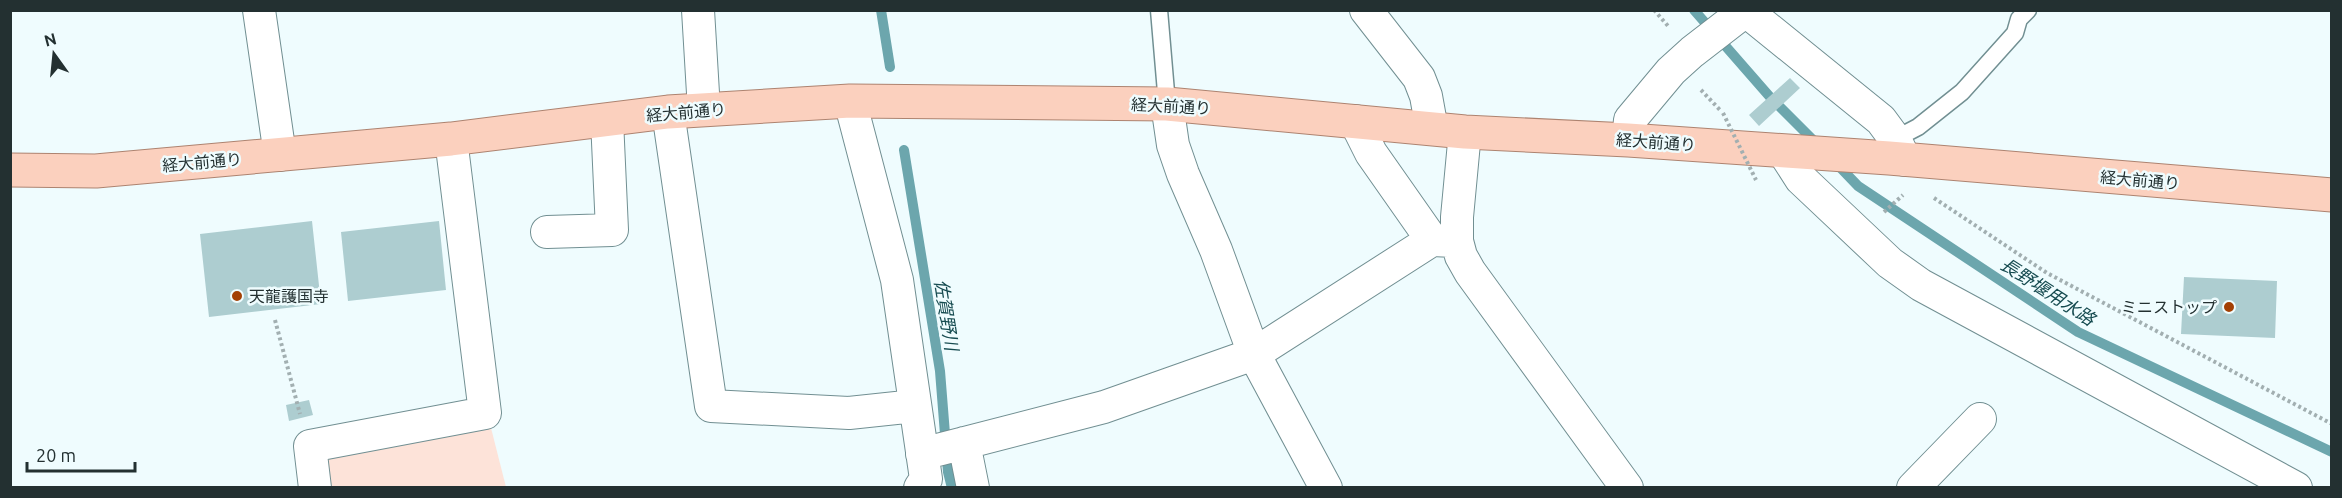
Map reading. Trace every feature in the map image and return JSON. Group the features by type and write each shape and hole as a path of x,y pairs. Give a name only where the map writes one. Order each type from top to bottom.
{"main road":[{"name":"経大前通り","path":"10,170 96,171 451,139 668,112 850,101 1167,104 1465,132 1628,140 1865,157 1900,149 2331,195"}],"street":[{"path":"259,10 280,154"},
{"path":"698,10 704,110"},
{"path":"1366,10 1419,78 1426,96 1432,129"},
{"path":"1628,140 1630,120 1671,71 1730,22 1881,120 1900,149"},
{"path":"850,101 897,280 915,406 943,449 973,488"},
{"path":"1167,104 1173,145 1183,174 1216,250 1254,354 1326,488"},
{"path":"668,112 711,406 849,413 915,406"},
{"path":"547,232 612,230 607,120"},
{"path":"1355,121 1371,153 1444,241 1461,256 1470,272 1627,488"},
{"path":"920,488 943,449 1104,407 1254,354 1444,241 1457,217 1465,132"},
{"path":"315,488 310,446 484,413 451,139"},
{"path":"1787,152 1801,179 1890,263 1922,285 2296,488"},
{"path":"1913,488 1980,419"}],"lane":[{"path":"1159,10 1167,104"},
{"path":"1900,149 1918,127 1962,92 2015,33 2019,19 2028,10"}],"path":[{"path":"1654,10 1669,26"},
{"path":"1693,82 1723,113 1756,180"},
{"path":"1925,192 2047,273 2331,424"},
{"path":"275,320 300,415"}],"shaded area":[{"path":"490,424 506,487 330,487 326,456"}],"building":[{"path":"1790,78 1800,88 1759,126 1749,115"},
{"path":"312,221 321,304 209,317 200,234"},
{"path":"439,221 446,290 348,301 341,232"},
{"name":"ミニストップ","path":"2184,277 2277,281 2275,338 2181,334"},
{"path":"309,400 313,415 289,421 286,405"}],"waterway":[{"name":"佐賀野川","path":"881,10 890,67"},
{"name":"長野堰用水路","path":"1694,10 1770,97"},
{"name":"長野堰用水路","path":"1780,107 1818,145"},
{"name":"佐賀野川","path":"904,150 940,371 948,472 952,488"},
{"name":"長野堰用水路","path":"1835,162 1858,186 2078,332 2332,452"}],"place":[{"name":"天龍護国寺","path":"237,296"},
{"name":"ミニストップ","path":"2229,307"}]}
